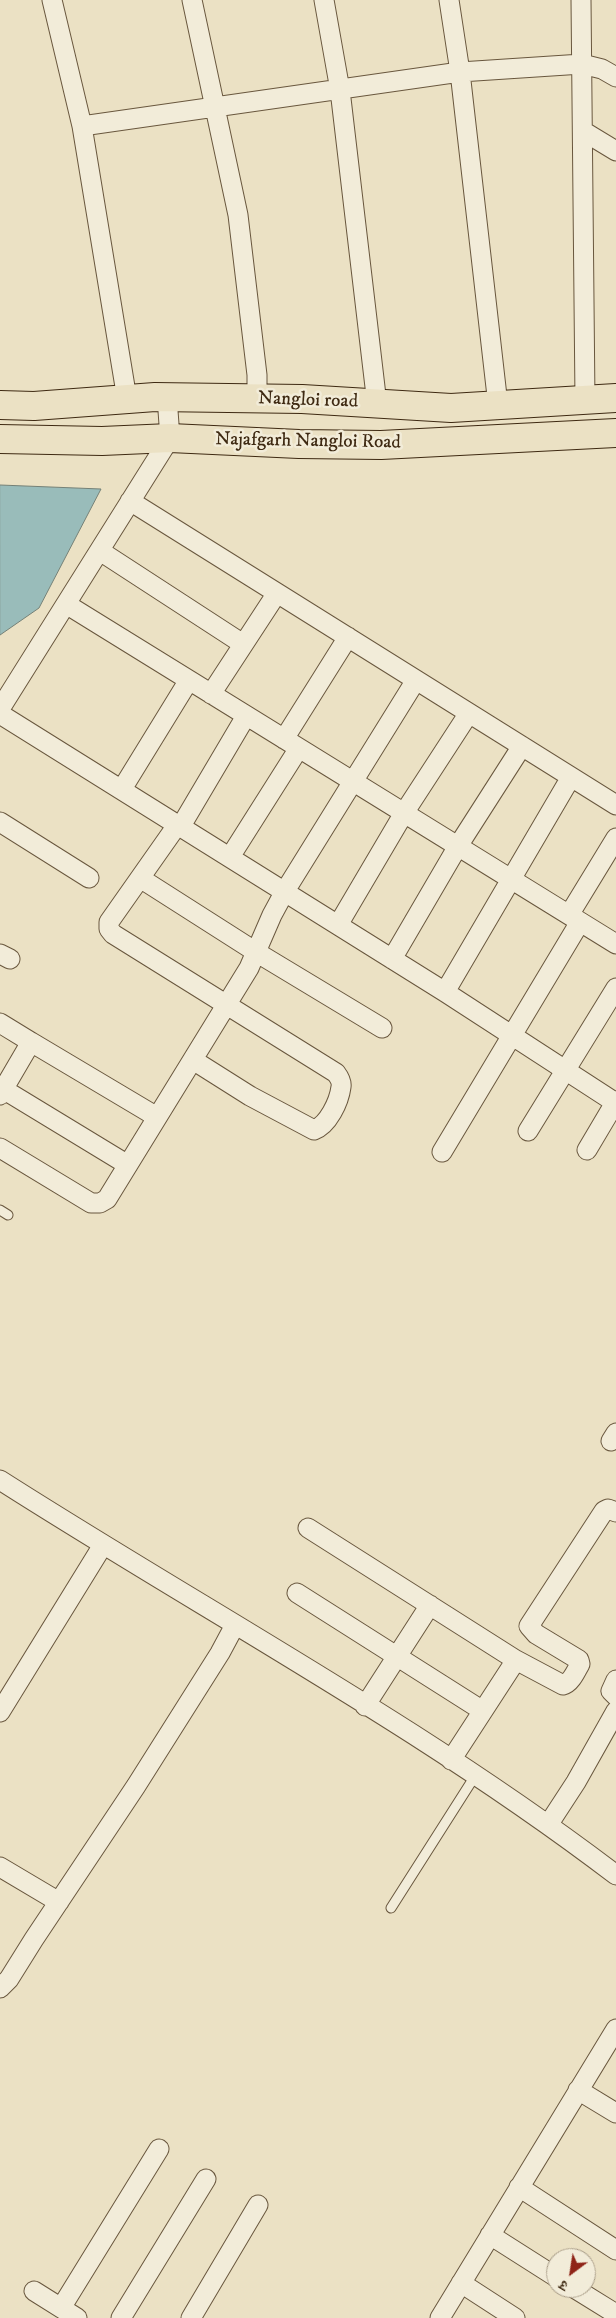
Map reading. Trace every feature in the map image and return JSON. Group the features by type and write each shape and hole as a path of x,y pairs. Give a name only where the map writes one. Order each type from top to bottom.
{"main road":[{"name":"Nangloi road","path":"0,405 34,406 167,397 257,400 302,399 451,408 616,398"},
{"name":"Najafgarh Nangloi Road","path":"0,439 102,441 170,438 262,443 381,445 616,433"}],"street":[{"path":"52,0 82,126 127,399"},
{"path":"192,0 216,106 243,245 257,375 257,400"},
{"path":"324,0 340,90 377,404"},
{"path":"449,0 460,72 498,405"},
{"path":"581,0 585,400"},
{"path":"82,126 460,72 582,64 602,69 616,77"},
{"path":"582,131 616,151"},
{"path":"0,709 170,438 167,397"},
{"path":"130,501 616,805"},
{"path":"100,550 243,644"},
{"path":"212,694 277,593"},
{"path":"66,604 616,944"},
{"path":"230,857 348,637"},
{"path":"122,789 189,680"},
{"path":"0,1148 91,1203 107,1199 227,1004 256,952 272,915 285,892 416,680"},
{"path":"338,925 404,813 469,713"},
{"path":"0,714 122,789 177,828 230,857 446,992 616,1102 587,1150"},
{"path":"193,1060 308,1129 321,1128 326,1122 341,1087 341,1080 336,1073 113,934 109,929 109,922 177,828 246,716"},
{"path":"392,959 458,846 522,746"},
{"path":"446,992 571,777"},
{"path":"0,822 90,878"},
{"path":"442,1152 512,1036 616,838"},
{"path":"140,878 256,952 382,1028"},
{"path":"528,1130 616,988"},
{"path":"0,1023 157,1117"},
{"path":"31,1042 2,1092 128,1165"},
{"path":"0,1480 103,1546 235,1625 451,1760 548,1825 616,1875"},
{"path":"308,1528 516,1660 563,1685 567,1684 572,1677 580,1664 579,1660 536,1634 529,1626 604,1511 608,1509 616,1512"},
{"path":"0,1712 103,1546"},
{"path":"297,1593 483,1711"},
{"path":"365,1706 430,1605"},
{"path":"0,1988 9,1979 170,1733 220,1653 235,1625"},
{"path":"451,1760 516,1660"},
{"path":"616,1680 611,1691 616,1696"},
{"path":"548,1825 576,1782 616,1711"},
{"path":"0,1867 59,1902"},
{"path":"440,2318 616,2029"},
{"path":"578,2090 616,2113"},
{"path":"34,2291 69,2313 159,2149"},
{"path":"121,2318 206,2179"},
{"path":"519,2187 616,2250"},
{"path":"191,2318 258,2205"},
{"path":"490,2235 546,2271"},
{"path":"461,2283 515,2318"},
{"path":"590,2298 616,2314"}],"lane":[{"path":"391,1908 475,1776"}],"water":[{"path":"0,485 101,489 39,608 0,635"}]}
